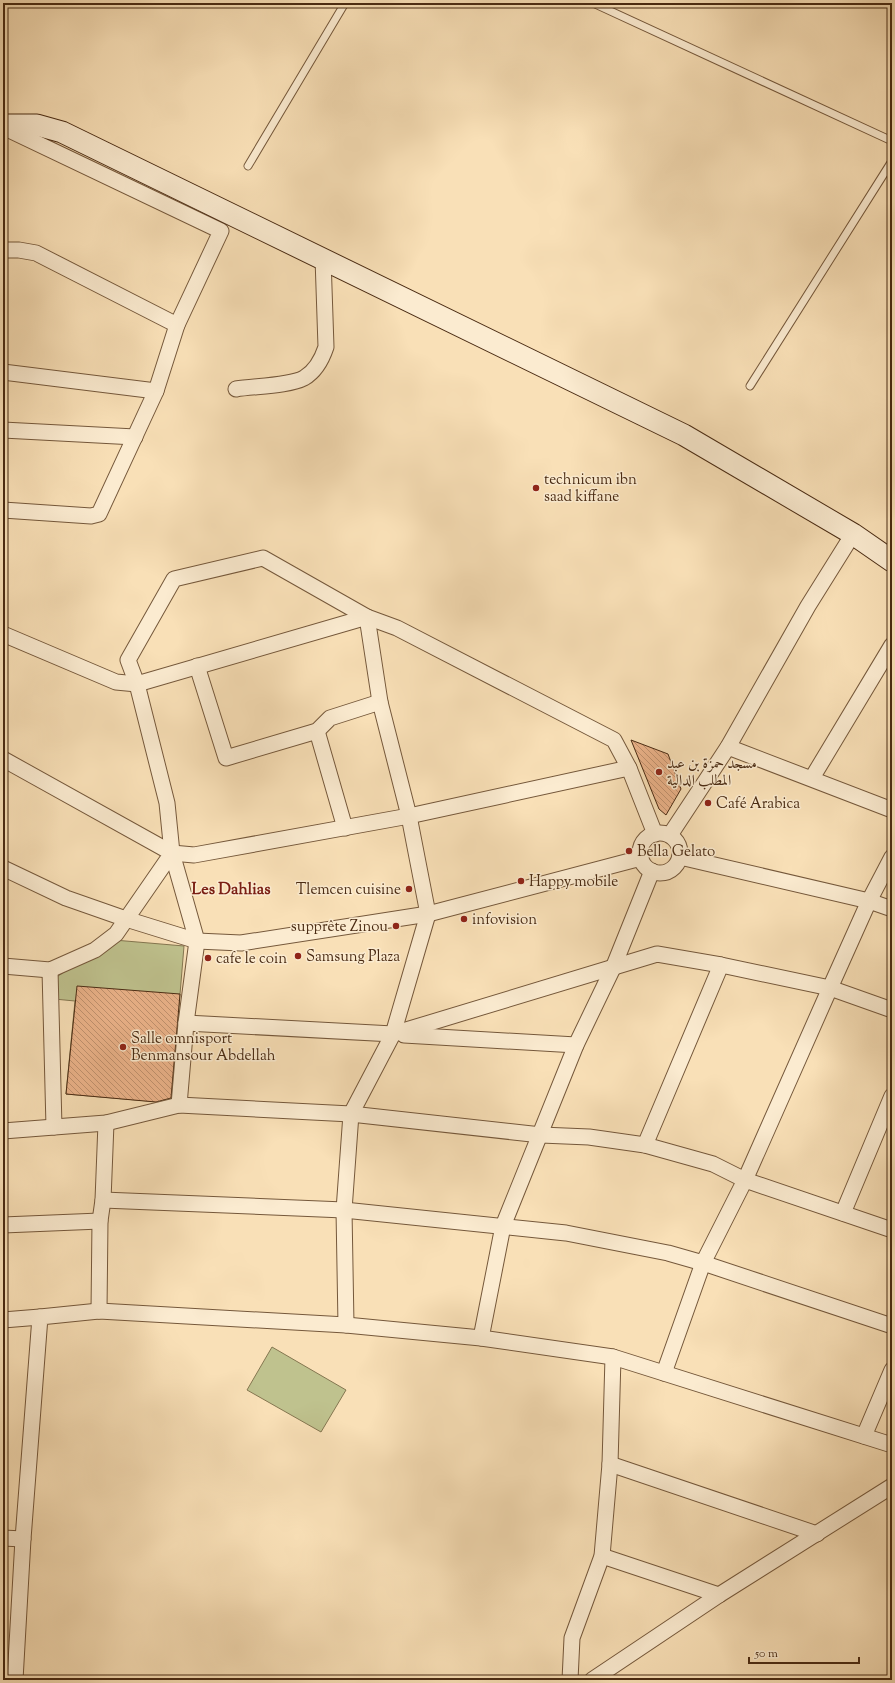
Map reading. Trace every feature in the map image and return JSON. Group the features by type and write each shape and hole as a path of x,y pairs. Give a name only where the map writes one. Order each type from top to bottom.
{"street":[{"path":"3,126 37,125 62,132 684,434 853,534 892,561"},
{"path":"3,126 221,231 177,325 156,391 99,514 91,516 3,510"},
{"path":"3,250 19,250 36,253 177,325"},
{"path":"236,388 294,381 305,377 321,360 326,348 323,258"},
{"path":"3,372 156,391"},
{"path":"3,430 135,437"},
{"path":"179,1105 186,1023 197,941 172,853 167,803 136,684 128,660 174,579 264,558 367,617 397,628 614,740 662,834 678,844 680,857 674,868 664,873 652,872 647,868 641,858 642,846 650,836 662,834 728,747 808,606 853,534"},
{"path":"3,634 116,682 136,684 367,617"},
{"path":"346,1325 344,1210 351,1114 393,1034 428,914 409,816 380,702 367,617"},
{"path":"812,778 892,645"},
{"path":"197,666 226,758 317,731 330,718 380,702"},
{"path":"317,731 345,828"},
{"path":"728,747 892,810"},
{"path":"3,759 172,853 194,854 409,816 629,768"},
{"path":"3,966 50,970 95,950 116,934 172,853"},
{"path":"680,857 869,901 892,909"},
{"path":"664,1373 703,1263 745,1180 869,901 892,857"},
{"path":"3,868 66,898 126,919 197,941 241,943 428,914 641,858"},
{"path":"481,1338 503,1226 541,1135 576,1045 613,968 652,872"},
{"path":"393,1034 657,954 721,965 830,988 892,1010"},
{"path":"645,1145 721,965"},
{"path":"50,970 54,1127"},
{"path":"186,1023 576,1045"},
{"path":"843,1213 892,1096"},
{"path":"3,1130 106,1123 179,1105 351,1114 541,1135 589,1137 645,1145 713,1164 745,1180 892,1230"},
{"path":"99,1311 100,1221 103,1200 106,1123"},
{"path":"103,1200 344,1210 566,1233 668,1253 703,1263 892,1326"},
{"path":"3,1225 100,1221"},
{"path":"3,1320 99,1311 346,1325 481,1338 613,1358 892,1445"},
{"path":"16,1680 23,1539 40,1317"},
{"path":"570,1680 572,1638 602,1556 610,1464 613,1358"},
{"path":"864,1436 892,1370"},
{"path":"610,1464 817,1534"},
{"path":"592,1680 719,1595 892,1486"},
{"path":"3,1538 23,1539"},
{"path":"602,1556 719,1595"}],"lane":[{"path":"248,166 345,3"},
{"path":"593,3 892,141"},
{"path":"750,386 892,161"}],"green space":[{"name":"Salle omnisport Benmansour Abdellah","path":"114,940 184,946 171,1103 66,1094 75,1001 54,999 55,978"},
{"path":"272,1347 346,1390 321,1432 247,1390"}],"building":[{"name":"مسجد حمزة بن عبد المطلب الدالية","path":"631,740 668,754 681,789 666,815 659,809"},
{"name":"Salle omnisport Benmansour Abdellah","path":"77,986 180,994 171,1098 156,1102 66,1094"}],"place":[{"name":"technicum ibn saad kiffane","path":"536,488"},
{"name":"مسجد حمزة بن عبد المطلب الدالية","path":"659,772"},
{"name":"Café Arabica","path":"708,803"},
{"name":"Bella Gelato","path":"629,851"},
{"name":"Happy mobile","path":"521,881"},
{"name":"Tlemcen cuisine","path":"409,889"},
{"name":"infovision","path":"464,919"},
{"name":"supprête Zinou","path":"396,926"},
{"name":"Samsung Plaza","path":"298,956"},
{"name":"cafe le coin","path":"208,958"},
{"name":"Salle omnisport Benmansour Abdellah","path":"123,1047"}],"district":[{"name":"Les Dahlias","path":"231,888"}]}
